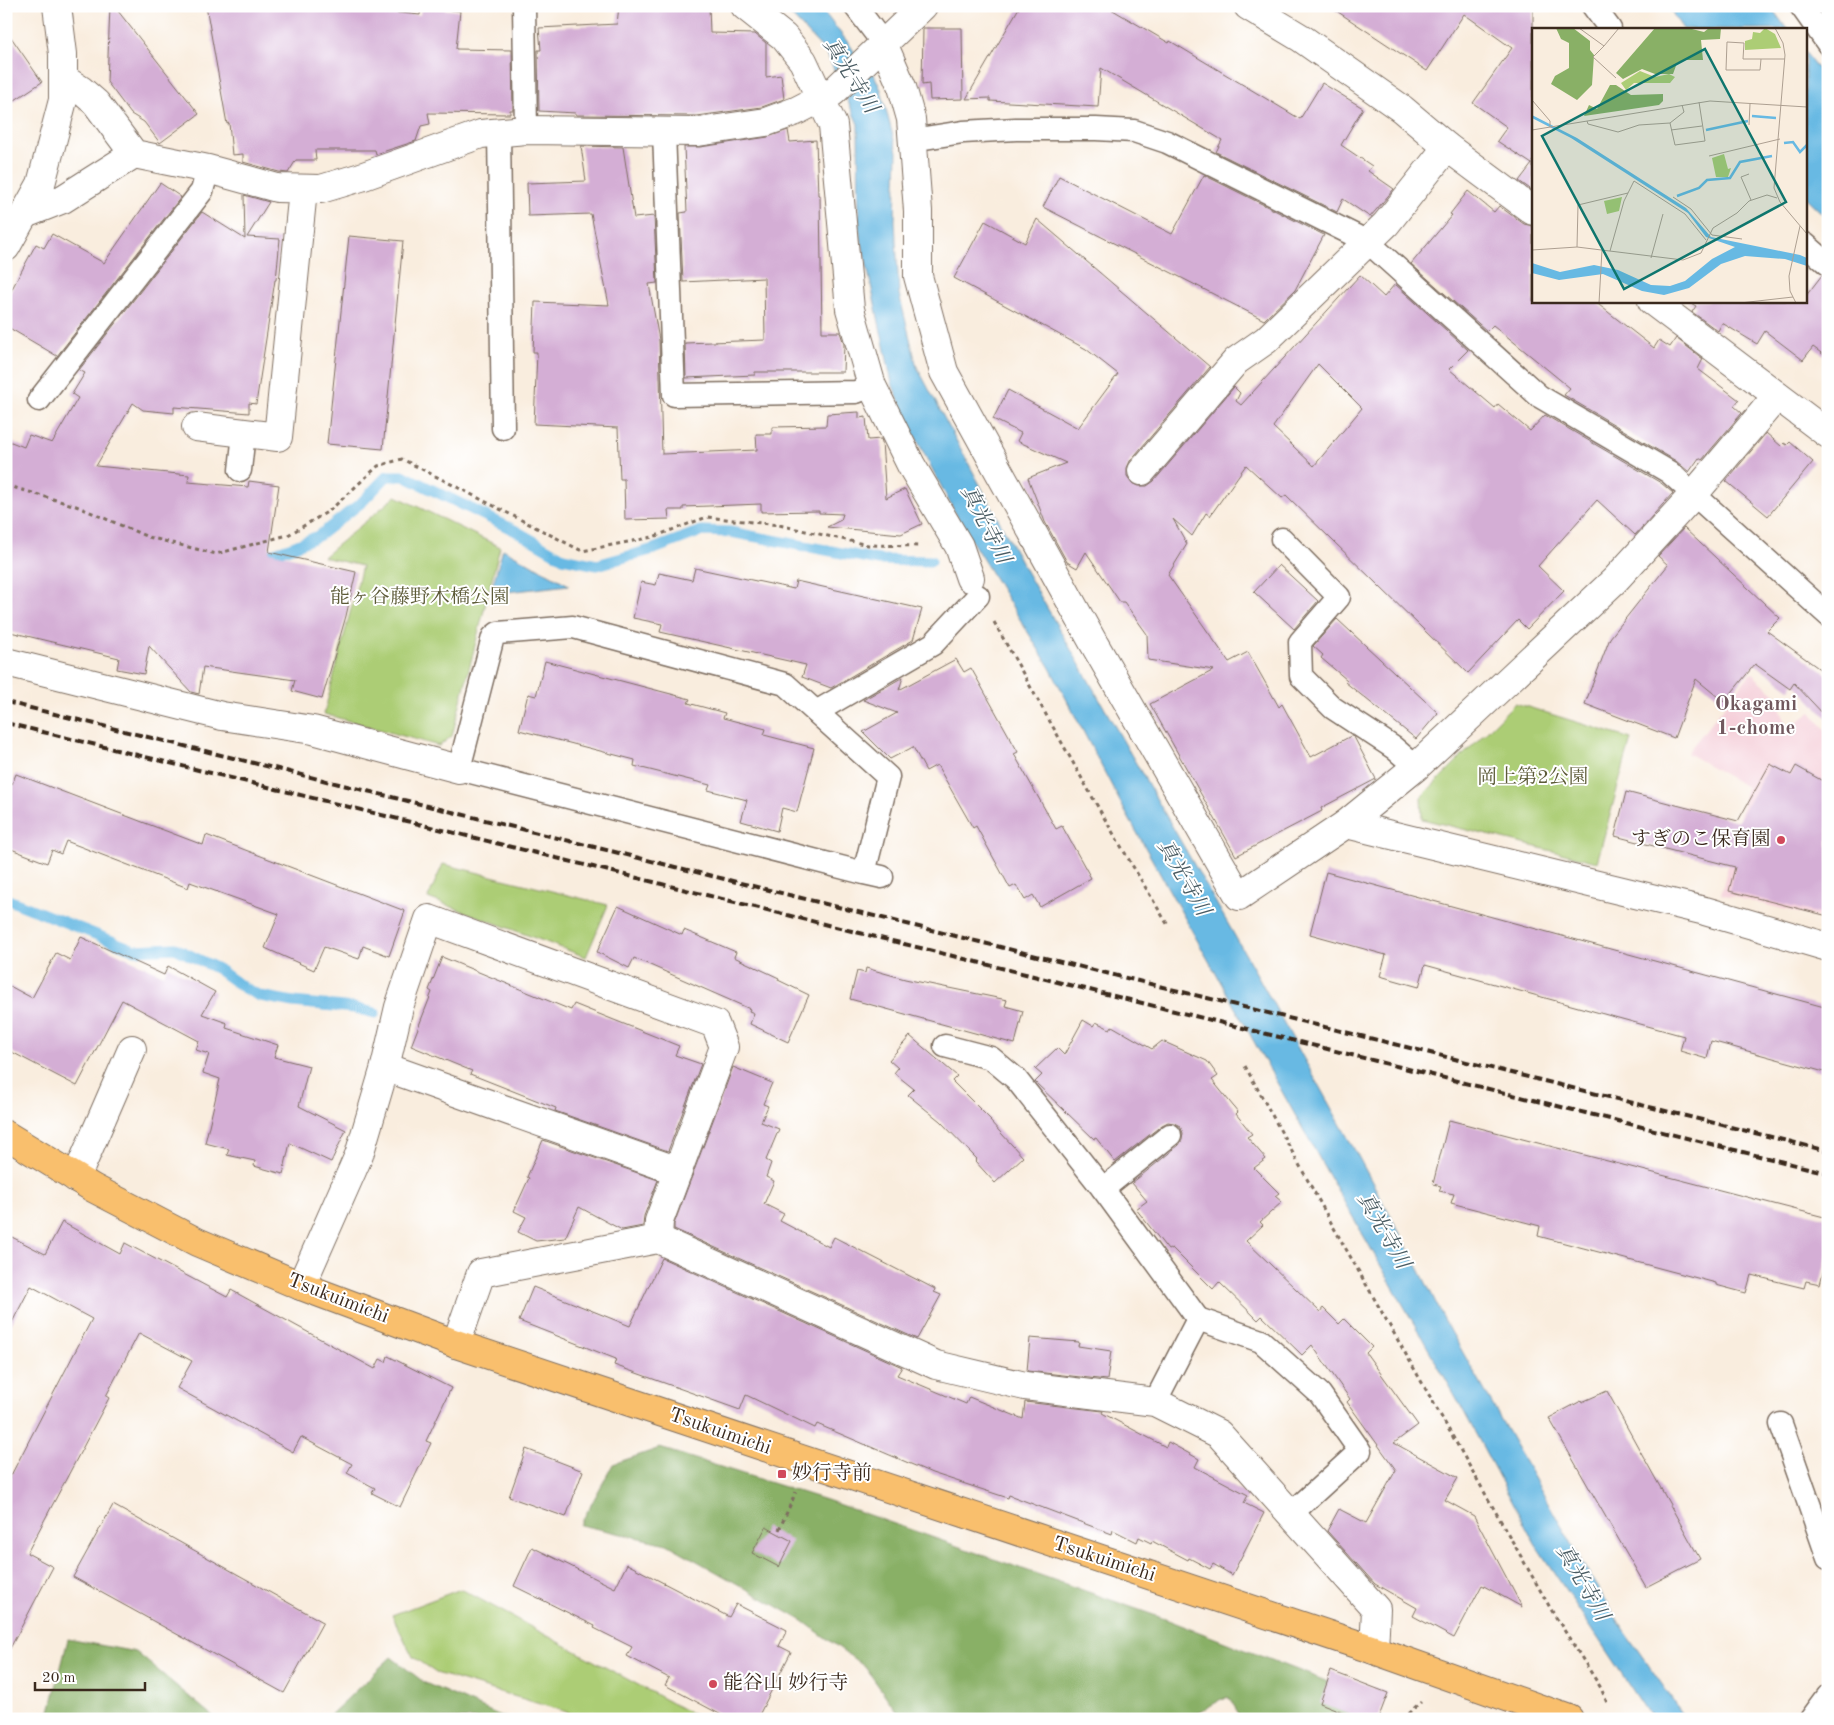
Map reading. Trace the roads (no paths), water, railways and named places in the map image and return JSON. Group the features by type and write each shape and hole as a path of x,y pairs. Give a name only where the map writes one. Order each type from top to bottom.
{"main road":[{"name":"Tsukuimichi","path":"6,1135 93,1188 197,1242 301,1286 456,1344 1374,1650 1568,1719"}],"street":[{"path":"6,247 42,184 63,100 64,79 61,30 57,6"},
{"path":"745,6 784,37 827,96 833,125 850,309 872,386 911,465 959,546 974,587"},
{"path":"64,79 96,103 134,154 208,170 277,188 321,189 481,134 499,131 698,132 766,122 796,111 827,96 923,6"},
{"path":"1248,6 1301,38 1394,104 1532,210"},
{"path":"879,48 902,87 911,118 918,211 918,276 944,372 1238,896 1346,824 1416,767 1615,580 1694,494 1777,396"},
{"path":"1142,471 1236,361 1266,340 1386,224 1448,147"},
{"path":"26,214 64,199 134,154"},
{"path":"196,427 278,437 303,190"},
{"path":"1653,302 1828,434"},
{"path":"6,662 222,716 314,730 459,769"},
{"path":"1346,824 1705,911 1828,947"},
{"path":"301,1286 359,1154 385,1067 399,1007 429,919 715,1024 724,1047 659,1221 658,1239"},
{"path":"76,1178 132,1049"},
{"path":"385,1067 678,1171"},
{"path":"456,1344 481,1274 658,1239 936,1365 1025,1386 1155,1402 1219,1434 1376,1609 1374,1650"}],"lane":[{"path":"524,6 526,130"},
{"path":"855,6 879,48"},
{"path":"1592,6 1609,28"},
{"path":"1801,6 1828,44"},
{"path":"912,140 963,132 1016,129 1096,128 1134,131 1167,142 1368,242 1539,396 1669,472 1828,615"},
{"path":"499,131 503,428"},
{"path":"664,132 674,395 856,392 872,386"},
{"path":"39,400 202,191 208,170"},
{"path":"1806,245 1828,264"},
{"path":"240,470 244,433"},
{"path":"1282,539 1339,597 1300,642 1301,676 1333,708 1394,748 1416,767"},
{"path":"816,712 933,644 974,587"},
{"path":"572,627 785,684 888,777 873,875 459,769 493,637 498,633 572,627"},
{"path":"945,1046 990,1058 1016,1080 1103,1189 1198,1319 1260,1341 1320,1394 1360,1451 1292,1514"},
{"path":"1103,1189 1170,1135"},
{"path":"1155,1402 1198,1319"},
{"path":"1782,1424 1828,1558"},
{"path":"1811,1719 1828,1696"}],"water":[{"name":"真光寺川","path":"782,6 819,6 850,45 866,71 873,72 881,90 897,152 895,221 899,294 917,367 1026,571 1255,971 1358,1156 1445,1321 1588,1573 1622,1627 1686,1719 1652,1719 1535,1544 1456,1397 1327,1172 1126,813 1050,668 960,522 906,419 892,383 859,229 858,124 826,52"},
{"path":"1667,6 1770,6 1786,28 1682,28"},
{"path":"1806,53 1828,82 1828,219 1806,198"},
{"path":"503,549 569,585 490,594"}],"waterway":[{"path":"260,558 320,535 362,502 387,476 404,476 516,531 563,558 597,565 654,549 701,531 730,532 879,560 931,561"},
{"path":"6,899 135,950 175,948 218,969 244,988 260,996 293,1002 354,1008 375,1013"}],"railway":[{"path":"6,702 1828,1151"},
{"path":"6,723 1828,1173"}],"place":[{"name":"すぎのこ保育園","path":"1781,840"},
{"name":"妙行寺前","path":"782,1474"},
{"name":"能谷山 妙行寺","path":"713,1684"}],"district":[{"name":"Okagami 1-chome","path":"1756,716"}],"park label":[{"name":"能ヶ谷藤野木橋公園","path":"420,598"},
{"name":"岡上第2公園","path":"1533,778"}]}
